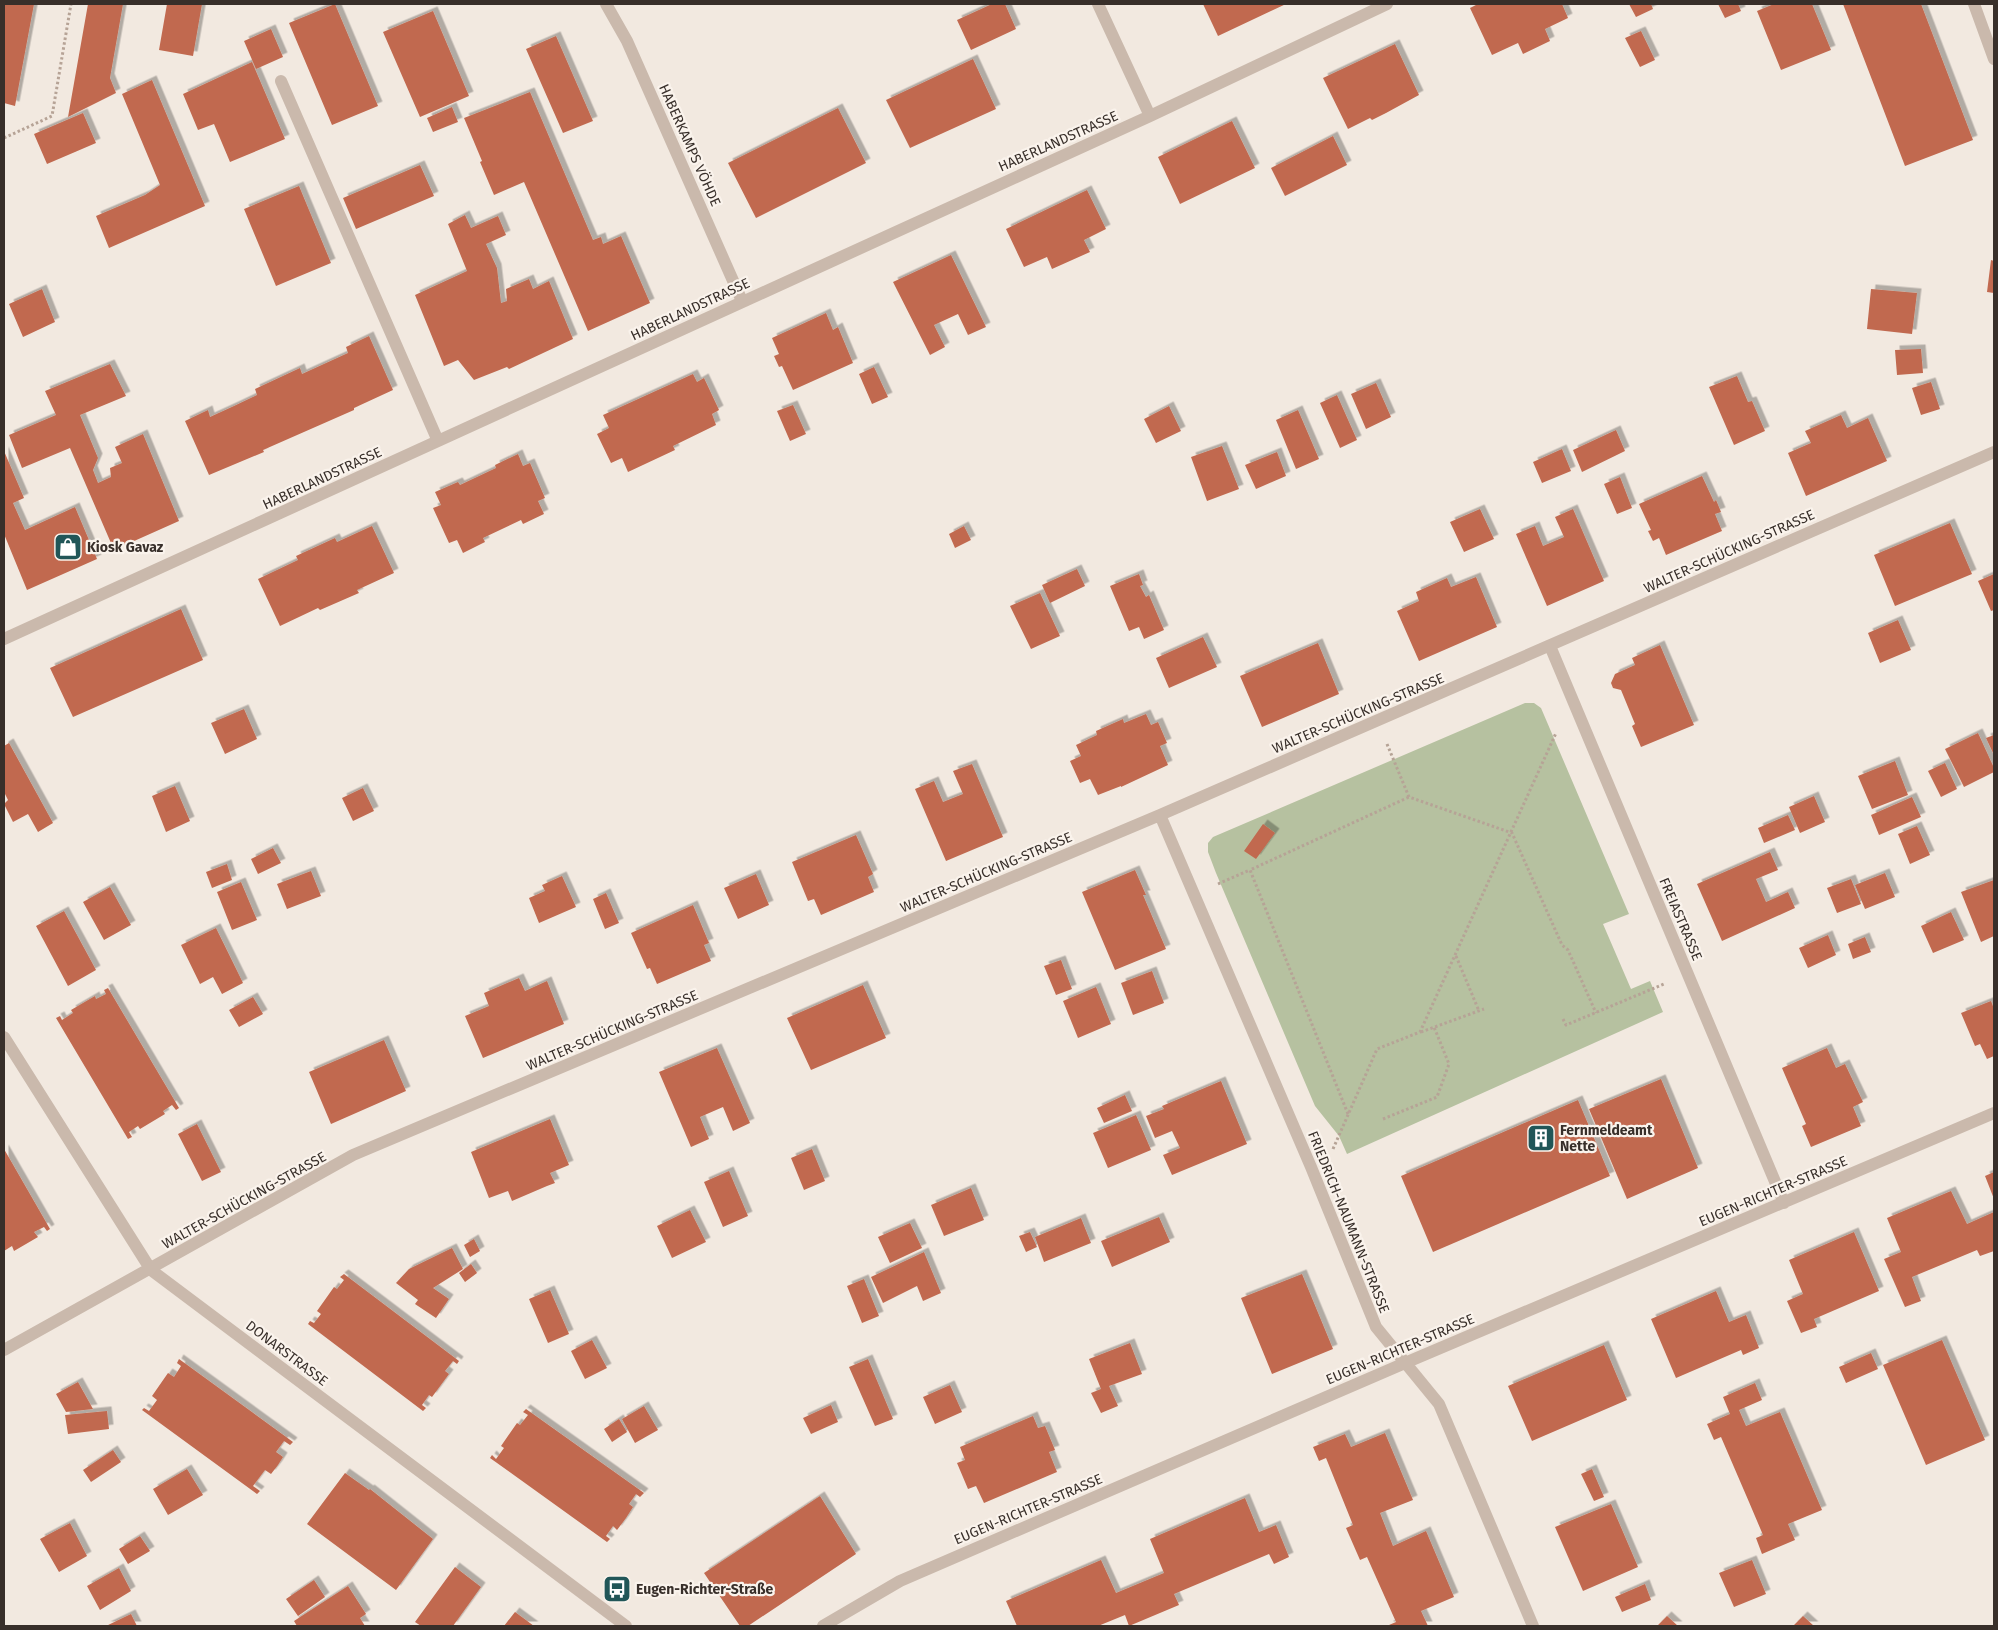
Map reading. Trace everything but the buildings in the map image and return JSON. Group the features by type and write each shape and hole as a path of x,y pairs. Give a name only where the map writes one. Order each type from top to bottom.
{"street":[{"name":"HABERKAMPS VÖHDE","path":"606,4 627,41 742,301"},
{"path":"1098,4 1150,116"},
{"name":"HABERLANDSTRASSE","path":"4,639 1150,116 1387,4"},
{"path":"1974,4 1994,59"},
{"path":"281,81 438,442"},
{"name":"WALTER-SCHÜCKING-STRASSE","path":"4,1350 151,1270 354,1155 1160,815 1994,452"},
{"name":"FREIASTRASSE","path":"1550,646 1784,1203"},
{"name":"FRIEDRICH-NAUMANN-STRASSE","path":"1160,815 1318,1184 1376,1327 1439,1404 1533,1626"},
{"name":"DONARSTRASSE","path":"4,1037 151,1270 626,1626"},
{"name":"EUGEN-RICHTER-STRASSE","path":"824,1626 900,1581 1405,1363 1994,1113"}],"path":[{"path":"4,138 52,116 71,4"},
{"path":"1377,721 1409,797"},
{"path":"1420,1032 1558,730"},
{"path":"1194,894 1409,797 1512,833 1562,945 1568,950 1596,1013"},
{"path":"1250,870 1348,1114"},
{"path":"1456,955 1479,1010"},
{"path":"1563,1019 1566,1025 1688,974"},
{"path":"1318,1184 1377,1049 1484,1009"},
{"path":"1383,1119 1437,1097 1449,1064 1434,1027"}],"green space":[{"path":"1525,703 1534,703 1541,708 1629,914 1603,924 1631,989 1650,981 1663,1012 1347,1154 1339,1136 1315,1106 1216,873 1208,852 1208,843 1213,837"}],"place":[{"name":"Kiosk Gavaz","path":"68,547"},
{"name":"Fernmeldeamt Nette","path":"1541,1138"},
{"name":"Eugen-Richter-Straße","path":"617,1589"}]}
